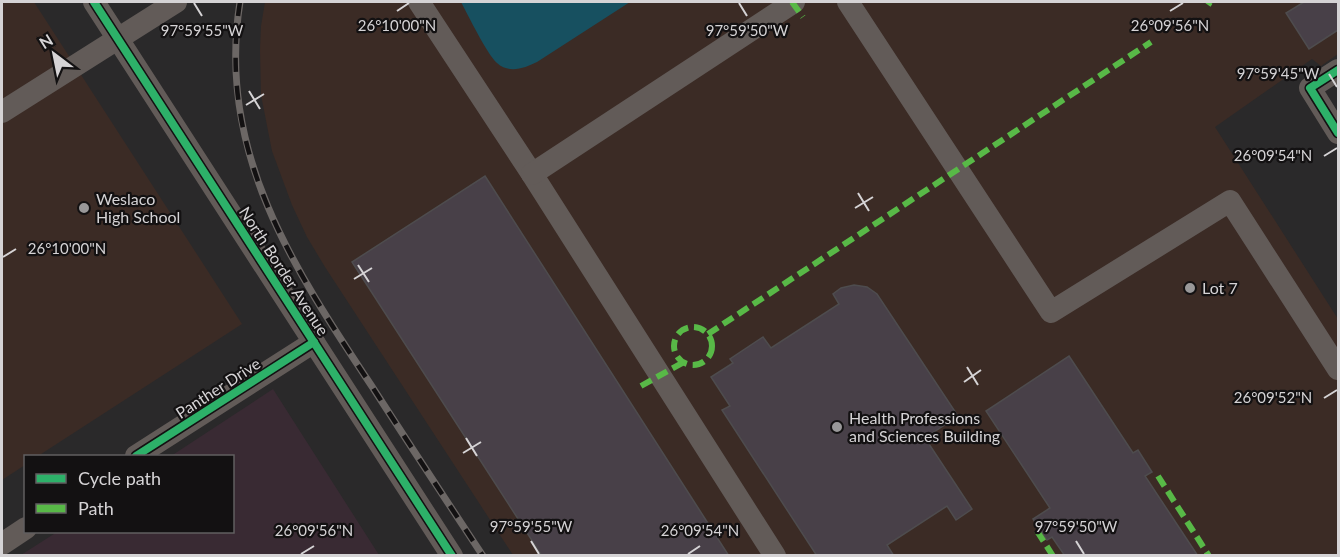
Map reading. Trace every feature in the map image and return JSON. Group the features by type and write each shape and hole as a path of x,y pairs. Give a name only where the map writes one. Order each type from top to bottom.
{"street":[{"name":"North Border Avenue","path":"94,2 452,555"},
{"path":"2,112 176,2"},
{"path":"419,2 532,174 775,555"},
{"path":"532,174 794,2"},
{"path":"848,2 1051,312 1230,201 1338,369"},
{"path":"1338,70 1310,88 1338,133"},
{"name":"Panther Drive","path":"138,455 314,342"},
{"path":"2,544 24,529"}],"shaded area":[{"name":"Weslaco High School","path":"2,2 34,2 242,324 40,455 24,455 24,466 2,480"},
{"path":"265,2 1338,2 1338,54 1321,66 1312,59 1215,127 1338,319 1338,555 513,555 325,267 292,205 272,151 261,95 260,49"},
{"path":"273,389 379,555 21,555 55,533 234,533 234,455 173,455"}],"water":[{"path":"461,2 630,2 537,62 512,69 502,66 493,58"}],"building":[{"path":"1304,2 1338,2 1338,30 1309,49 1286,13"},
{"path":"485,176 729,556 542,556 352,262"},
{"name":"Health Professions and Sciences Building","path":"854,285 867,287 877,294 958,416 925,438 972,509 956,520 947,506 887,545 894,556 817,556 722,410 730,406 711,377 733,363 730,359 763,337 771,348 839,304 833,294 841,288"},
{"path":"1069,356 1133,453 1138,450 1152,472 1145,476 1198,556 1065,556 1052,537 1047,540 1033,519 1050,508 986,411"}],"railway":[{"path":"240,2 236,57 240,109 251,159 268,207 316,299 483,556"}],"marked path":[{"path":"792,2 803,17"},
{"path":"708,334 1151,42"},
{"path":"693,327 706,333 712,346 706,359 693,365 680,359 674,346 680,333 693,327"},
{"path":"641,386 684,362"},
{"path":"1158,476 1209,556"},
{"path":"1037,531 1053,556"}],"cycle path":[{"path":"94,2 452,556"},
{"path":"1338,70 1310,88 1338,133"},
{"path":"138,455 314,342"}],"place":[{"name":"Weslaco High School","path":"84,208"},
{"name":"Lot 7","path":"1190,288"},
{"name":"Health Professions and Sciences Building","path":"837,427"}]}
